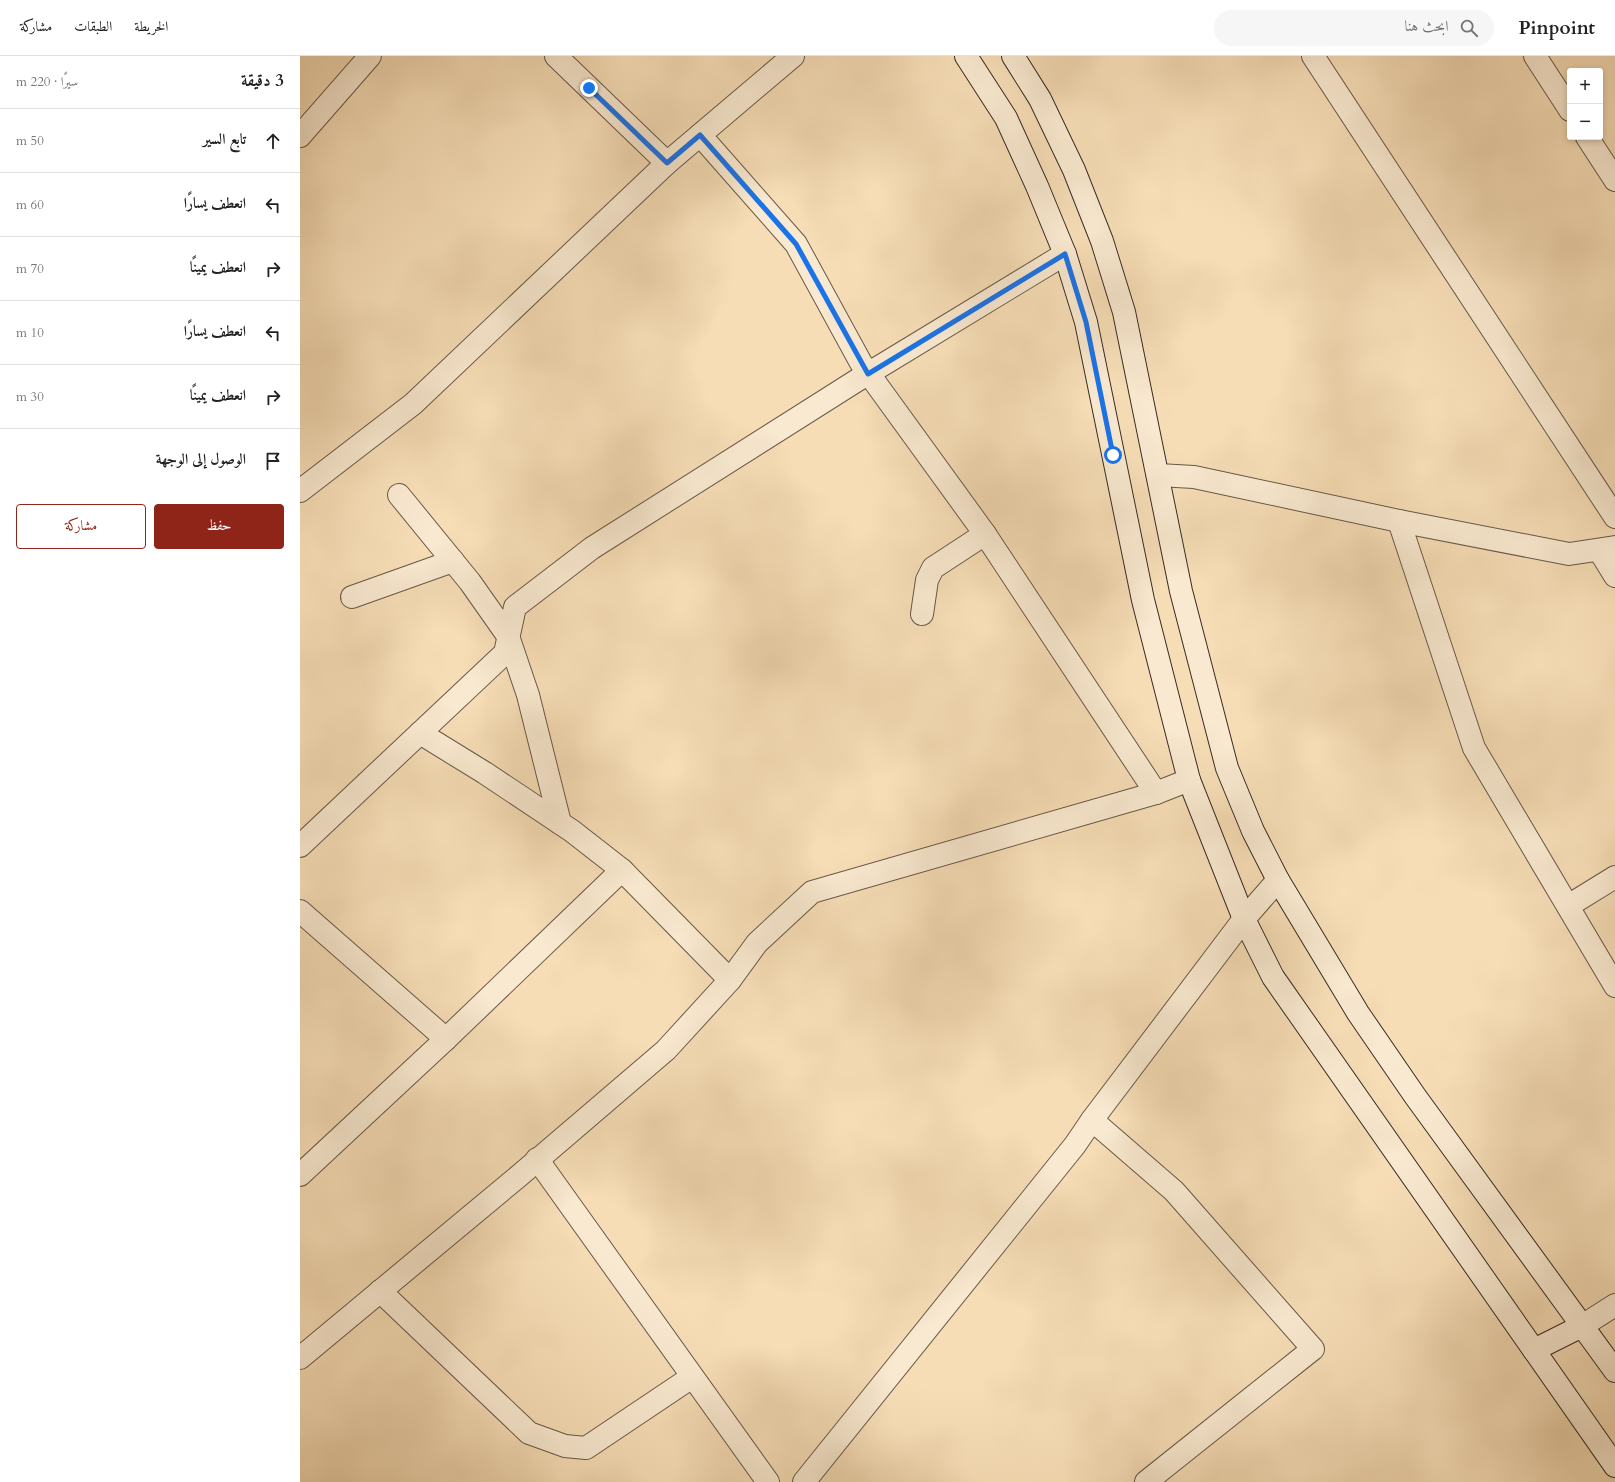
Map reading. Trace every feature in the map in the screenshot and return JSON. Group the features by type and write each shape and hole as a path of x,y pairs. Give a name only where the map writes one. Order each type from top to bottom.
{"street":[{"path":"300,136 370,56"},
{"path":"556,56 667,163"},
{"path":"300,491 413,404 667,163 794,56"},
{"path":"966,56 1006,118 1037,186 1065,254 1086,322 1143,600 1189,780 1244,919 1273,977 1615,1466"},
{"path":"1013,56 1040,99 1074,170 1102,241 1124,312 1181,591 1227,768 1252,831 1278,880 1358,1014 1415,1096 1615,1371"},
{"path":"1313,56 1615,517"},
{"path":"1535,56 1567,105"},
{"path":"700,135 796,244 868,374 985,534 1156,793"},
{"path":"1589,140 1615,180"},
{"path":"300,846 505,653 515,607 592,548 868,374 1065,254"},
{"path":"1158,475 1194,478 1399,522 1569,554 1607,548 1615,576"},
{"path":"399,495 470,582 508,636 528,695 560,823"},
{"path":"1399,522 1474,748 1615,986"},
{"path":"922,614 927,580 933,568 985,534"},
{"path":"352,598 453,561"},
{"path":"420,733 485,773 560,823 622,870 730,980"},
{"path":"300,1358 520,1175 666,1050 730,980 757,942 812,892 1156,793 1189,780"},
{"path":"300,1175 446,1039 622,870"},
{"path":"1568,906 1615,877"},
{"path":"804,1482 1075,1145 1092,1120 1244,919 1278,880"},
{"path":"300,911 446,1039"},
{"path":"1092,1120 1174,1191 1313,1349 1169,1475 1146,1482"},
{"path":"538,1159 768,1482"},
{"path":"380,1291 529,1432 565,1446 586,1448 692,1377"},
{"path":"1534,1350 1582,1326 1615,1305"}],"route":[{"path":"589,88 667,163 700,135 796,244 868,374 1065,254 1086,322 1113,455"}]}
